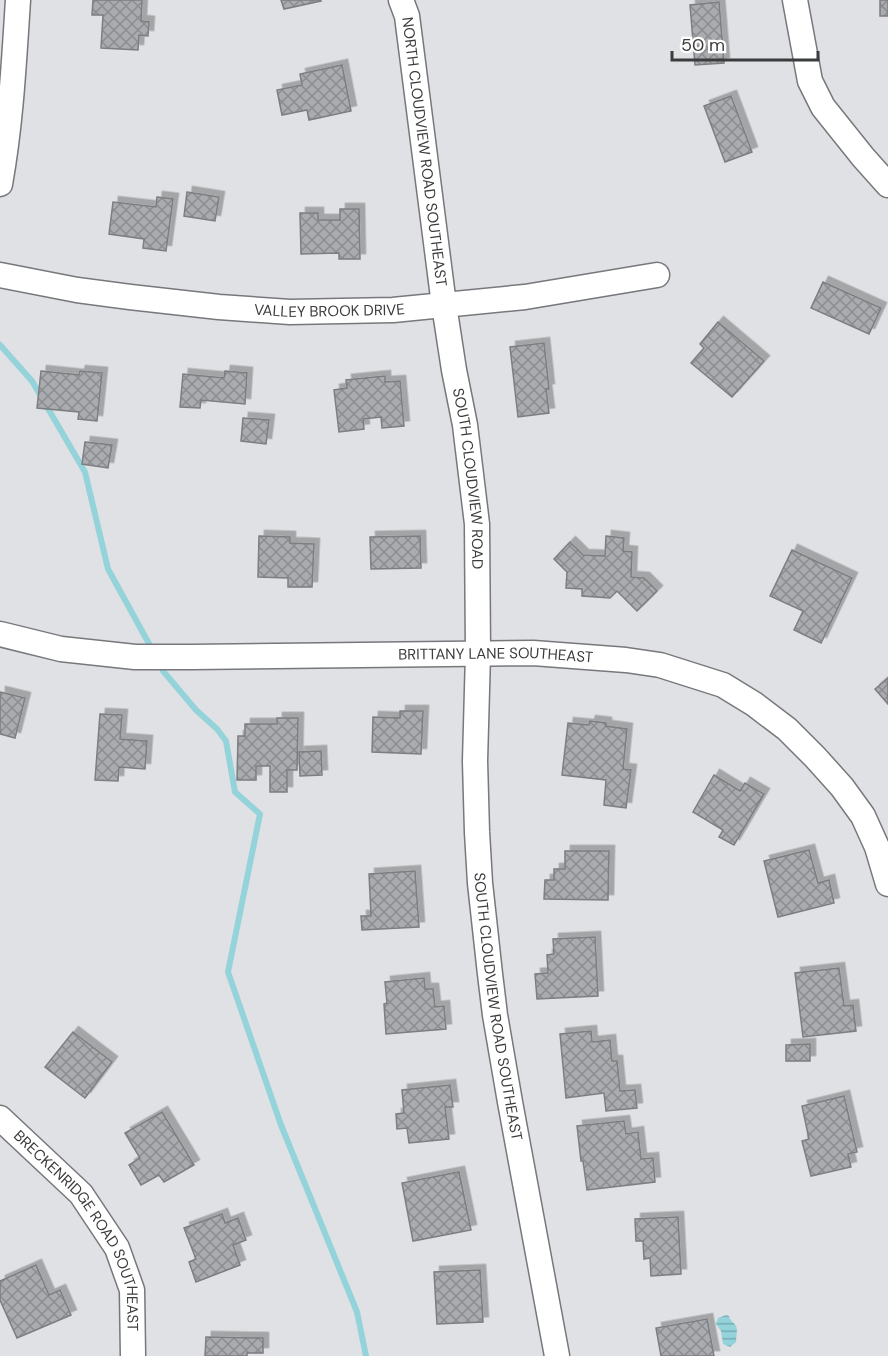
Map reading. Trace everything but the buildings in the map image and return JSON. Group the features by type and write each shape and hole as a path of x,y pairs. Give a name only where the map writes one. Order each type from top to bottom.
{"street":[{"path":"0,184 6,150 18,0"},
{"name":"NORTH CLOUDVIEW ROAD SOUTHEAST","path":"401,0 407,16 444,305"},
{"path":"795,0 810,81 823,107 856,150 888,185"},
{"name":"VALLEY BROOK DRIVE","path":"0,274 77,290 219,307 290,312 393,310 525,297 657,274"},
{"name":"SOUTH CLOUDVIEW ROAD","path":"444,305 465,425 477,524 478,654"},
{"name":"BRITTANY LANE SOUTHEAST","path":"0,634 61,649 135,657 532,653 626,660 660,665 723,685 754,704 787,729 842,787 863,816 877,847 888,884"},
{"name":"SOUTH CLOUDVIEW ROAD SOUTHEAST","path":"478,654 477,832 489,963 495,1015 510,1102 557,1356"},
{"name":"BRECKENRIDGE ROAD SOUTHEAST","path":"0,1118 81,1194 117,1248 132,1290 133,1356"}],"water":[{"path":"726,1315 737,1329 736,1342 730,1347 723,1344 721,1331 716,1324 718,1318"}],"waterway":[{"path":"0,345 32,381 85,472 108,569 153,651"},
{"path":"159,663 163,671 196,710 217,729 226,741 235,792 260,814 228,972 281,1125 357,1312 366,1356"}]}
